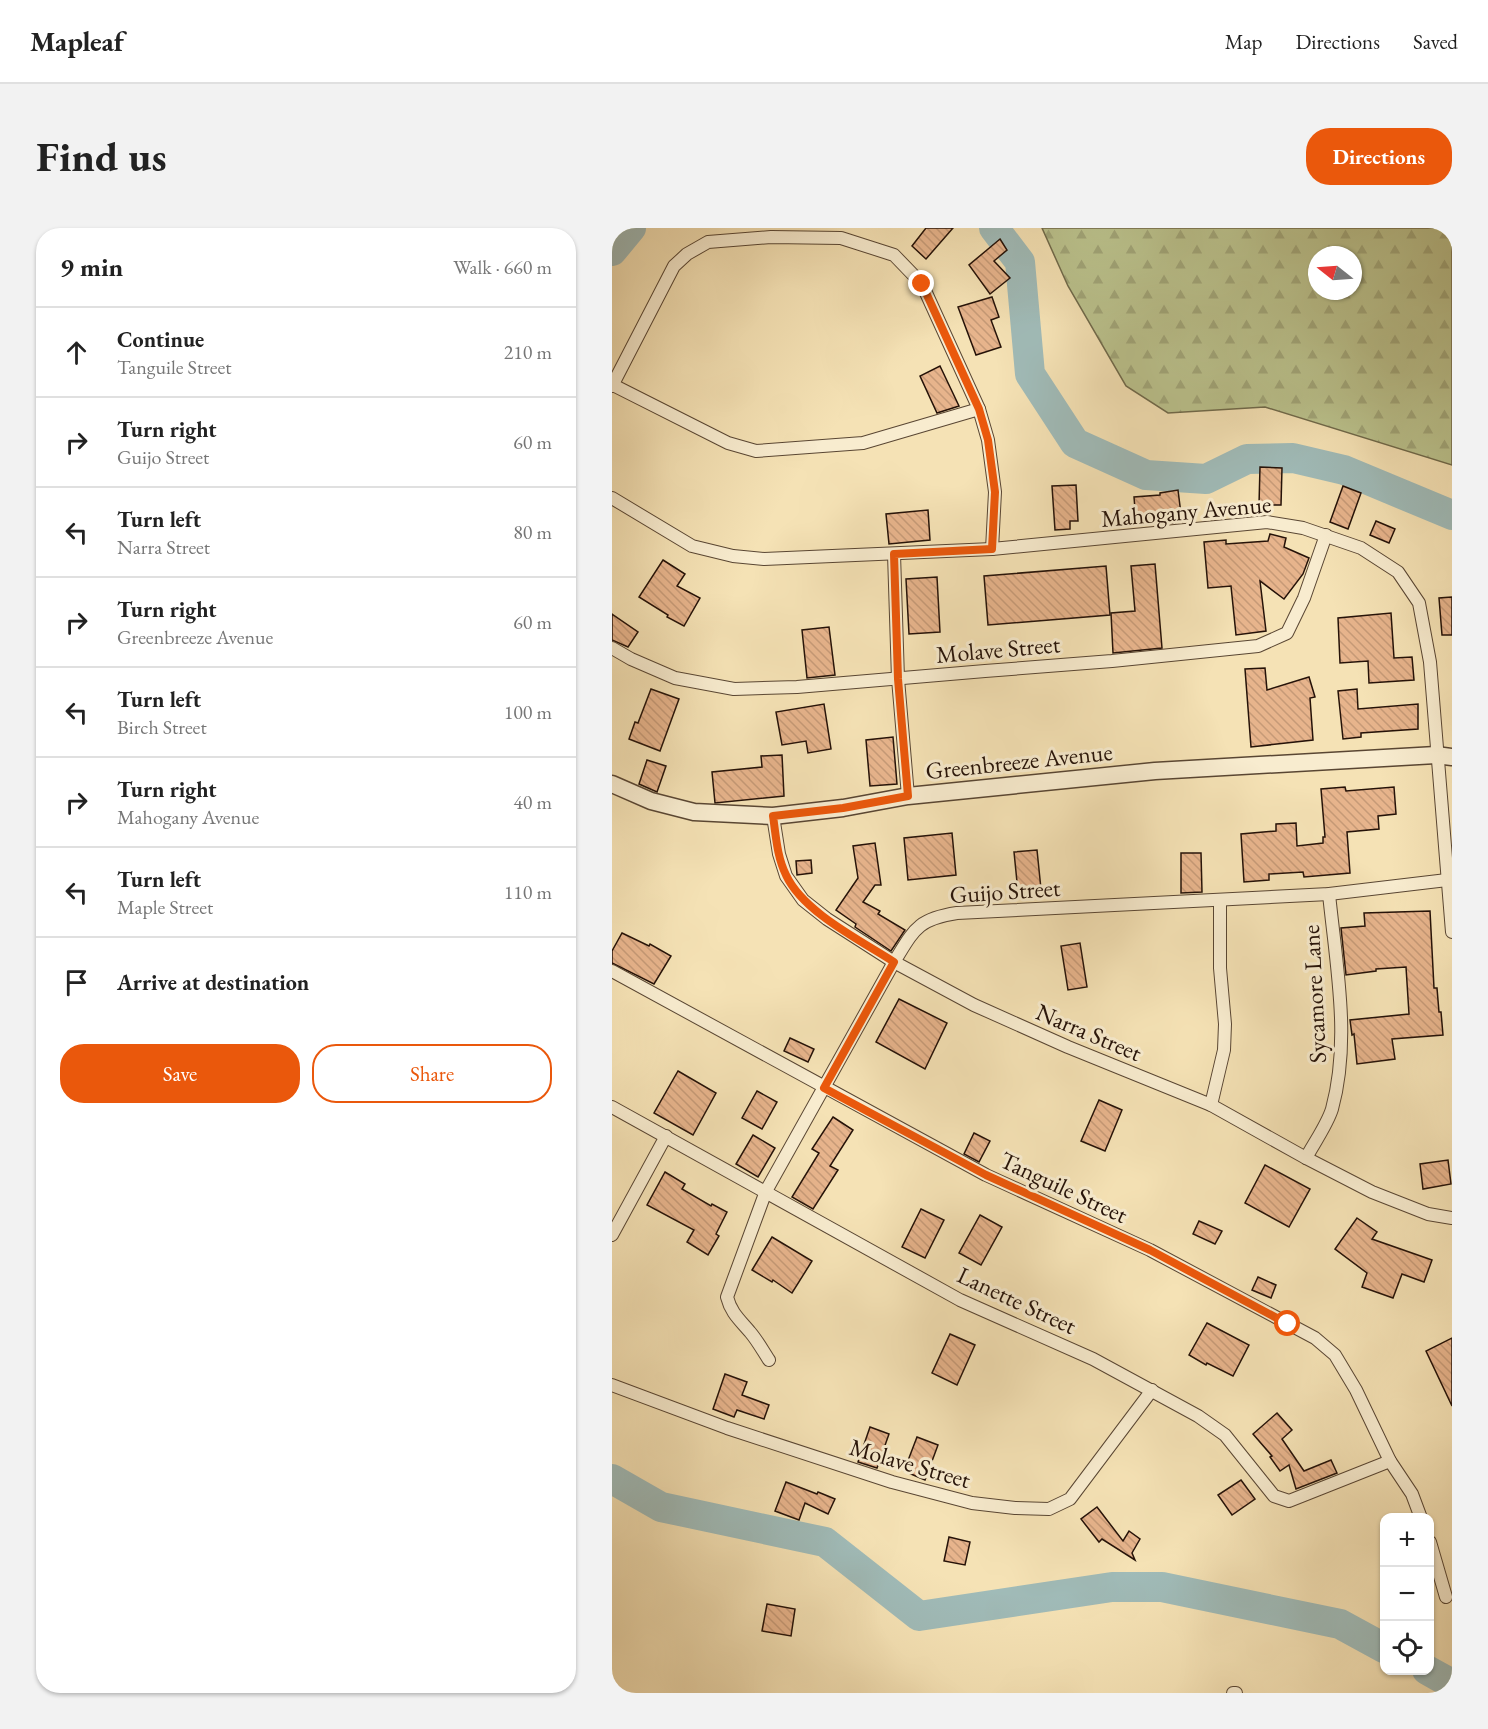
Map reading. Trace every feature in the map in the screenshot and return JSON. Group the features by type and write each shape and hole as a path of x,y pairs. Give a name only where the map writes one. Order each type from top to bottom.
{"street":[{"path":"979,409 863,443 756,451 728,443 612,386 674,266 687,254 708,242 771,237 841,238 894,255 922,284 979,409 988,440 995,492 992,549"},
{"name":"Mahogany Avenue","path":"612,498 692,546 733,556 764,559 992,549 1267,522 1303,528 1361,548 1398,572 1419,603 1447,754 1447,880 1452,932"},
{"name":"Molave Street","path":"612,648 675,678 734,689 797,687 1112,662 1258,646 1287,633 1304,598 1326,535"},
{"path":"894,554 898,679 908,796"},
{"name":"Greenbreeze Avenue","path":"612,784 651,801 694,812 773,816 843,808 908,796 1155,771 1447,754"},
{"name":"Narra Street","path":"773,816 779,854 786,876 803,900 827,919 894,962 974,1005 1068,1047 1210,1105 1372,1192 1428,1214 1452,1218"},
{"name":"Guijo Street","path":"769,1360 751,1333 736,1318 727,1297 766,1191 894,962 917,928 928,920 969,913 1329,894 1447,880"},
{"name":"Sycamore Lane","path":"1306,1158 1331,1111 1340,1070 1341,1031 1329,894"},
{"path":"1210,1105 1224,1050 1225,1024 1220,968 1220,900"},
{"name":"Tanguile Street","path":"612,971 986,1175 1171,1261 1315,1338 1335,1355 1356,1390 1390,1461 1412,1494 1419,1513"},
{"name":"Lanette Street","path":"612,1107 960,1300 1094,1359 1198,1416 1225,1435 1274,1496 1280,1499 1289,1502 1390,1461"},
{"path":"612,1235 666,1136"},
{"name":"Molave Street","path":"612,1385 727,1428 892,1482 972,1503 1048,1509 1070,1499 1152,1390"},
{"path":"1434,1556 1446,1597"}],"green space":[{"path":"1042,228 1452,228 1452,465 1265,407 1168,413 1126,386 1068,286"}],"building":[{"path":"926,228 953,228 926,259 912,246"},
{"path":"1000,239 1007,250 994,261 1010,278 990,294 969,265"},
{"path":"992,297 999,317 991,320 1001,347 976,355 958,307"},
{"path":"940,366 959,406 937,413 920,376"},
{"path":"1260,467 1282,468 1281,505 1259,505"},
{"path":"1076,485 1078,521 1070,521 1070,529 1055,530 1052,486"},
{"path":"1343,486 1361,493 1348,529 1330,522"},
{"path":"1178,490 1182,522 1162,524 1162,519 1136,521 1134,497 1160,495 1160,493"},
{"path":"928,510 930,540 889,544 886,514"},
{"path":"1376,521 1395,529 1389,543 1370,535"},
{"path":"1270,534 1286,538 1284,547 1309,558 1303,574 1284,599 1260,581 1266,631 1236,635 1231,586 1208,588 1204,542 1226,540 1226,544 1268,541"},
{"path":"663,560 685,574 677,586 700,598 684,626 639,597"},
{"path":"1155,564 1162,648 1113,653 1111,613 1135,611 1131,566"},
{"path":"1106,566 1110,615 988,625 984,576"},
{"path":"937,577 940,632 909,634 906,579"},
{"path":"1452,597 1452,635 1442,635 1439,598"},
{"path":"1391,613 1394,658 1412,657 1414,680 1369,683 1368,661 1340,663 1338,618"},
{"path":"612,614 638,632 628,647 612,640"},
{"path":"829,627 835,675 807,678 802,630"},
{"path":"1265,668 1267,690 1309,677 1315,697 1310,698 1313,740 1251,747 1245,669"},
{"path":"651,689 679,699 660,751 629,739"},
{"path":"1357,689 1358,709 1418,704 1418,729 1361,733 1361,737 1343,739 1338,691"},
{"path":"824,704 831,749 808,753 806,741 782,745 776,712"},
{"path":"893,737 897,784 870,786 866,740"},
{"path":"782,755 784,796 715,803 712,772 762,767 761,756"},
{"path":"647,760 666,766 657,792 639,784"},
{"path":"1345,787 1346,791 1394,787 1396,814 1378,816 1379,829 1347,832 1350,873 1304,877 1303,872 1269,874 1269,880 1244,882 1241,834 1276,831 1276,824 1296,823 1297,846 1323,843 1323,837 1325,837 1321,789"},
{"path":"952,833 956,875 908,880 904,838"},
{"path":"875,843 881,885 875,885 863,902 880,911 878,914 905,930 891,951 855,927 856,924 836,910 858,878 853,846"},
{"path":"1037,850 1041,889 1018,892 1014,852"},
{"path":"1181,853 1201,853 1202,892 1181,893"},
{"path":"811,860 812,873 797,875 796,861"},
{"path":"1430,911 1434,988 1437,988 1443,1035 1392,1039 1395,1059 1357,1064 1350,1020 1409,1014 1406,967 1376,969 1376,971 1346,975 1341,928 1365,926 1364,913"},
{"path":"622,933 649,946 650,944 671,956 654,984 612,963 612,951"},
{"path":"1080,943 1087,987 1068,990 1061,946"},
{"path":"899,999 947,1023 925,1069 876,1042"},
{"path":"790,1038 814,1049 808,1062 784,1051"},
{"path":"678,1071 716,1093 693,1135 654,1113"},
{"path":"757,1091 777,1102 762,1129 742,1118"},
{"path":"1099,1100 1122,1110 1105,1151 1081,1141"},
{"path":"833,1117 853,1130 830,1166 838,1170 813,1209 792,1197 819,1153 812,1149"},
{"path":"974,1133 990,1141 979,1162 964,1154"},
{"path":"753,1135 775,1148 758,1177 736,1164"},
{"path":"1448,1160 1451,1184 1423,1189 1420,1164"},
{"path":"1265,1165 1310,1189 1289,1227 1245,1203"},
{"path":"665,1172 685,1184 682,1189 711,1206 712,1204 727,1212 716,1234 719,1236 708,1255 687,1242 694,1230 647,1205"},
{"path":"921,1209 944,1220 925,1258 902,1247"},
{"path":"980,1215 1002,1227 981,1265 959,1253"},
{"path":"1357,1218 1377,1232 1372,1239 1432,1260 1424,1282 1402,1274 1393,1298 1362,1287 1367,1273 1335,1249"},
{"path":"1199,1221 1222,1231 1215,1244 1193,1234"},
{"path":"772,1237 812,1261 792,1293 752,1270"},
{"path":"1258,1277 1276,1285 1271,1298 1252,1290"},
{"path":"1207,1323 1249,1345 1233,1376 1189,1355"},
{"path":"950,1334 975,1345 957,1385 932,1373"},
{"path":"1452,1338 1452,1406 1426,1351"},
{"path":"725,1374 747,1382 742,1395 769,1405 764,1419 737,1410 734,1417 713,1409"},
{"path":"1277,1413 1292,1430 1282,1439 1304,1471 1331,1460 1337,1473 1296,1489 1289,1465 1280,1471 1270,1457 1272,1456 1253,1434"},
{"path":"870,1427 889,1434 877,1468 858,1462"},
{"path":"917,1437 938,1445 925,1480 904,1471"},
{"path":"1241,1480 1255,1499 1232,1515 1218,1495"},
{"path":"786,1482 835,1499 828,1514 805,1503 799,1520 775,1511"},
{"path":"1097,1507 1123,1541 1129,1531 1140,1539 1132,1553 1135,1560 1102,1539 1099,1542 1081,1519"},
{"path":"949,1537 970,1542 965,1565 944,1561"},
{"path":"767,1604 795,1609 791,1636 762,1631"}],"waterway":[{"path":"612,251 631,228"},
{"path":"994,228 1020,262 1030,374 1075,443 1146,475 1206,479 1247,459 1293,458 1344,470 1452,515"},
{"path":"612,1479 661,1507 825,1542 919,1616 1112,1587 1162,1587 1340,1624 1380,1646"},
{"path":"1434,1674 1452,1684"}],"route":[{"path":"922,284 979,409 988,440 995,492 992,549 894,554 898,679 908,796 843,808 773,816 779,854 786,876 803,900 827,919 894,962 824,1088 986,1175 1150,1250 1288,1324"}]}
